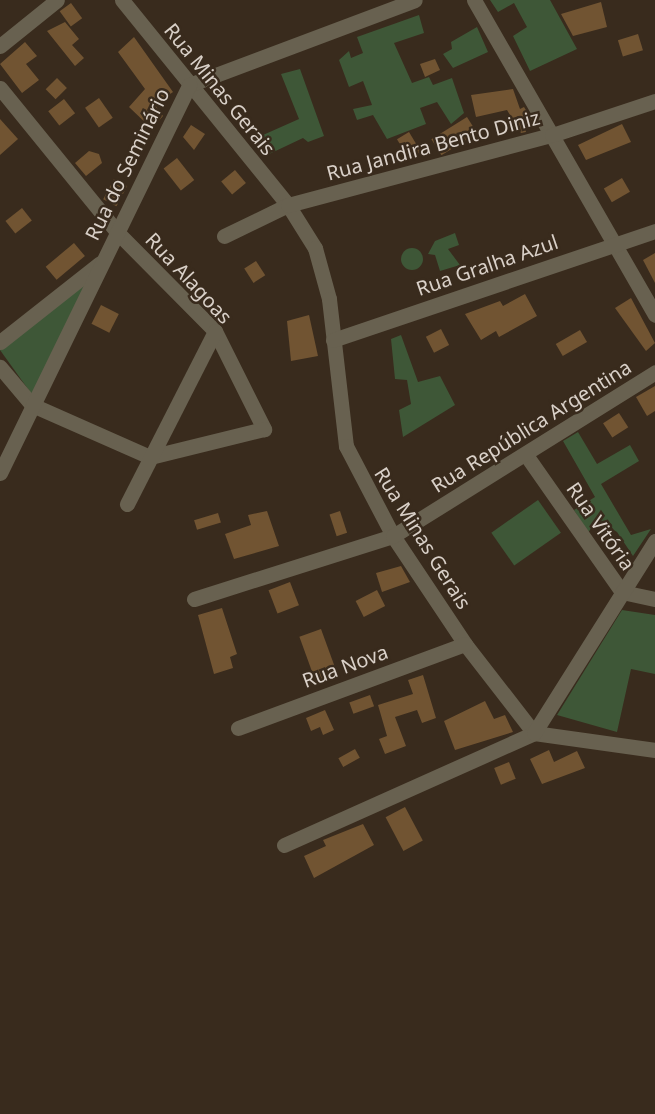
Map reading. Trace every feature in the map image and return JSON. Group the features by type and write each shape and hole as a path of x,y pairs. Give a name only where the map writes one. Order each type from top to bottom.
{"street":[{"path":"0,46 57,0"},
{"name":"Rua Minas Gerais","path":"122,0 288,205 324,275 346,446 393,537 465,644 534,733"},
{"path":"189,85 415,0"},
{"path":"474,0 655,315"},
{"name":"Rua do Seminário","path":"0,473 189,85"},
{"name":"Rua Alagoas","path":"0,88 117,232 215,332 264,429 150,457"},
{"name":"Rua Jandira Bento Diniz","path":"224,236 288,205 552,135 655,101"},
{"name":"Rua Gralha Azul","path":"333,340 655,231"},
{"name":"Rua do Seminário","path":"0,342 103,261"},
{"path":"127,504 215,332"},
{"path":"0,367 32,405 150,457"},
{"name":"Rua República Argentina","path":"194,599 393,537 655,372"},
{"name":"Rua Vitória","path":"526,455 622,592 655,599"},
{"path":"534,733 655,541"},
{"name":"Rua Nova","path":"238,728 465,644"},
{"path":"284,845 534,733 655,750"}],"green space":[{"path":"490,0 550,0 577,49 530,71 513,36 527,27 514,3 498,12"},
{"path":"419,15 424,33 394,43 412,83 429,77 433,85 452,78 464,113 451,124 437,102 420,108 426,124 387,139 373,115 357,120 353,109 372,105 363,81 349,87 339,60 349,51 351,58 363,53 357,37"},
{"path":"477,27 488,52 453,68 443,54 452,49 451,42"},
{"path":"300,69 324,136 308,142 303,138 265,156 254,139 299,119 281,74"},
{"path":"455,233 459,245 448,249 460,265 440,271 435,255 428,254 435,241"},
{"path":"408,248 416,248 423,255 423,263 416,270 408,270 401,263 401,255"},
{"path":"92,276 33,396 0,350"},
{"path":"401,335 418,382 440,376 455,405 403,437 399,410 411,404 407,380 395,379 391,339"},
{"path":"578,432 597,464 630,445 639,461 601,484 631,535 651,529 633,556 617,532 601,522 596,520 588,533 574,510 595,497 563,441"},
{"path":"538,500 561,533 514,565 491,533"},
{"path":"622,610 655,615 655,674 631,669 617,732 557,715"}],"building":[{"path":"601,2 607,27 573,36 561,14"},
{"path":"71,3 82,18 71,27 60,11"},
{"path":"65,22 79,39 72,45 84,58 75,66 47,31"},
{"path":"638,34 643,50 623,56 618,40"},
{"path":"134,37 173,92 155,105 163,116 152,129 129,107 145,89 118,52"},
{"path":"25,42 37,56 26,64 39,80 22,93 0,64"},
{"path":"435,59 440,70 425,77 420,64"},
{"path":"57,78 67,88 56,99 46,89"},
{"path":"513,89 520,109 524,107 532,120 524,124 526,132 521,133 507,110 476,117 471,95"},
{"path":"99,98 113,118 99,127 85,108"},
{"path":"64,99 75,113 59,125 48,111"},
{"path":"467,117 477,133 441,155 431,139"},
{"path":"0,119 18,139 0,155"},
{"path":"622,124 631,142 586,160 578,145"},
{"path":"191,125 205,134 194,150 183,137"},
{"path":"409,132 421,152 409,159 397,139"},
{"path":"89,151 99,154 102,163 86,176 75,163"},
{"path":"177,158 194,180 181,191 164,168"},
{"path":"235,170 246,183 232,195 221,182"},
{"path":"622,178 630,192 612,202 604,188"},
{"path":"114,179 127,186 116,206 103,199"},
{"path":"22,208 32,221 15,234 5,221"},
{"path":"74,243 85,256 57,280 46,267"},
{"path":"655,253 655,283 643,260"},
{"path":"256,261 265,275 254,283 244,269"},
{"path":"525,294 537,316 499,337 496,331 481,340 465,314 500,301 503,306"},
{"path":"631,298 655,343 646,351 615,308"},
{"path":"101,305 119,314 109,333 91,324"},
{"path":"309,315 318,356 291,361 287,321"},
{"path":"441,329 449,345 434,353 426,337"},
{"path":"580,330 587,342 563,356 556,344"},
{"path":"655,386 655,411 647,416 636,397"},
{"path":"619,413 628,427 612,438 603,423"},
{"path":"267,511 279,546 234,559 225,534 251,525 248,515"},
{"path":"340,511 347,533 337,536 330,514"},
{"path":"218,513 221,523 197,530 194,520"},
{"path":"401,566 410,582 382,592 376,573"},
{"path":"290,582 299,605 277,614 269,590"},
{"path":"377,590 385,606 364,617 356,601"},
{"path":"222,608 237,654 230,657 233,668 214,674 198,615"},
{"path":"321,629 337,674 316,682 299,637"},
{"path":"423,675 436,718 422,723 417,710 395,717 406,746 385,754 379,739 387,736 378,705 413,694 408,680"},
{"path":"370,695 374,706 353,714 349,703"},
{"path":"485,701 494,719 505,715 513,732 455,750 444,721"},
{"path":"325,710 334,730 323,735 320,727 311,731 306,718"},
{"path":"355,749 360,758 343,767 338,758"},
{"path":"549,750 554,762 577,751 585,768 542,784 530,759"},
{"path":"509,762 516,779 501,785 494,768"},
{"path":"405,807 423,841 403,851 386,817"},
{"path":"363,824 374,845 314,878 304,856 326,846 323,840"}]}
